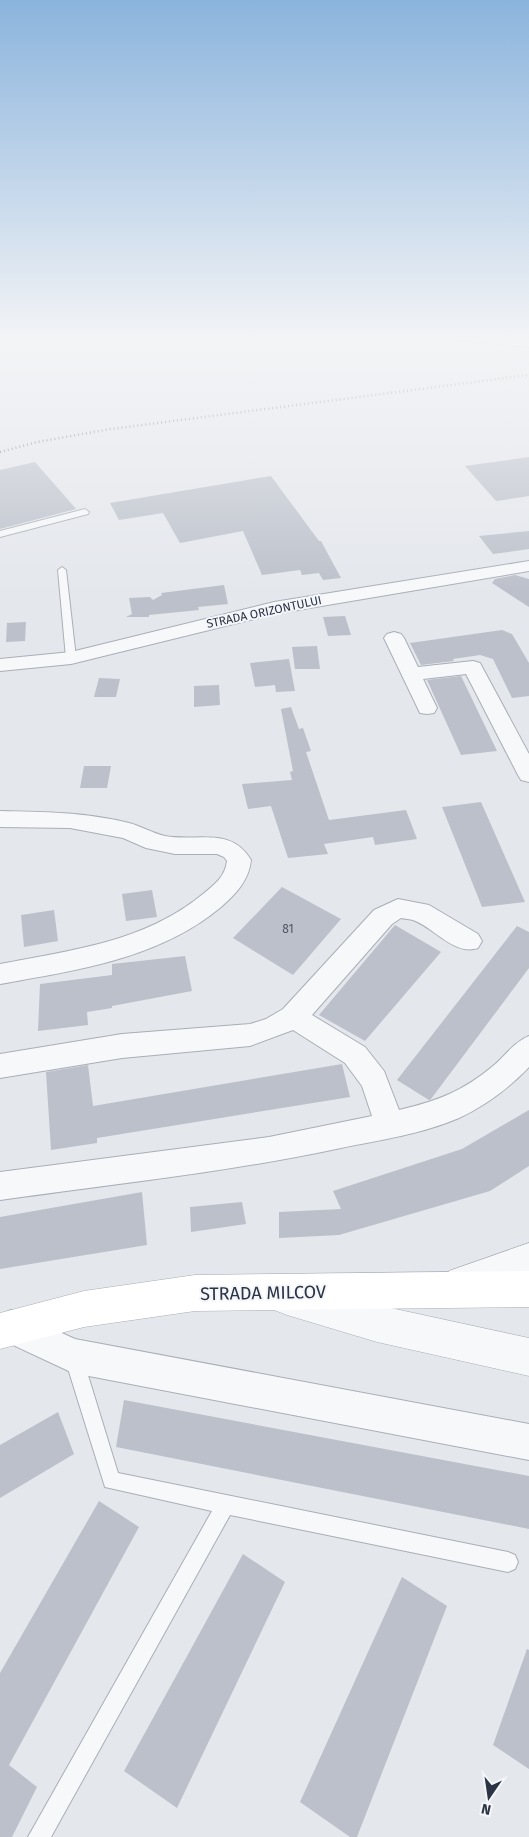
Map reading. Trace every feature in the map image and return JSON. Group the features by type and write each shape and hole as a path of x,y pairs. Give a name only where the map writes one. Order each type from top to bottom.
{"main road":[{"name":"STRADA MILCOV","path":"6,1329 84,1309 195,1293 529,1289"}],"street":[{"name":"STRADA ORIZONTULUI","path":"0,665 71,658 274,608 529,566"},
{"path":"394,638 427,708"},
{"path":"412,674 473,667 529,775"},
{"path":"0,819 70,820 128,831 154,842 175,846 219,846 232,851 239,860 238,870 234,879 201,912 171,929 117,951 0,974"},
{"path":"0,1066 122,1046 250,1035 275,1026 294,1017 383,917 398,908 420,912 469,941"},
{"path":"294,1017 356,1055 374,1080 390,1125"},
{"path":"0,1186 269,1150 390,1125 452,1107 494,1081 523,1056 529,1048"},
{"path":"437,1291 529,1260"},
{"path":"274,1292 327,1311 377,1324 529,1357"},
{"path":"6,1329 73,1356 529,1442"}],"lane":[{"path":"0,534 85,512"},
{"path":"62,570 71,658"},
{"path":"73,1356 111,1481 508,1562"},
{"path":"39,1837 226,1504"}],"building":[{"path":"529,457 529,496 496,501 465,466"},
{"path":"35,462 76,509 0,529 0,470"},
{"path":"271,476 319,541 321,541 341,578 323,580 319,573 302,575 300,570 262,575 243,531 180,543 163,513 119,520 110,503"},
{"path":"529,531 529,549 493,554 479,536"},
{"path":"515,575 529,579 529,607 492,583 495,579"},
{"path":"224,585 228,604 198,607 199,610 149,615 149,617 126,617 132,614 129,598 150,597 153,600 162,595 161,593"},
{"path":"345,616 351,635 328,636 323,617"},
{"path":"26,622 25,641 6,642 7,623"},
{"path":"502,630 512,634 529,663 529,696 512,698 493,659 480,655 453,659 454,661 421,665 410,643"},
{"path":"317,646 320,669 295,669 292,647"},
{"path":"289,659 295,691 276,692 275,685 255,687 250,663"},
{"path":"461,676 497,751 461,755 427,680"},
{"path":"99,678 120,679 116,697 94,697"},
{"path":"219,685 220,705 194,707 194,686"},
{"path":"291,707 299,729 303,728 311,751 306,752 329,820 406,810 417,839 375,845 373,837 324,844 328,854 288,858 271,806 248,809 242,784 292,780 290,772 293,771 281,709"},
{"path":"84,766 111,766 107,788 80,788"},
{"path":"481,802 525,902 482,907 442,807"},
{"path":"282,887 341,919 293,975 233,938"},
{"path":"152,890 157,917 126,921 122,894"},
{"path":"54,910 58,941 24,947 21,915"},
{"path":"395,925 441,952 365,1041 319,1015"},
{"path":"517,926 529,932 529,968 431,1099 429,1100 397,1080"},
{"path":"185,956 192,991 87,1012 88,1025 38,1031 40,984 112,975 112,964"},
{"path":"342,1064 350,1097 97,1138 97,1143 51,1150 46,1072 88,1065 93,1106"},
{"path":"529,1110 529,1166 490,1191 339,1235 279,1238 279,1212 341,1209 333,1191 462,1149"},
{"path":"142,1192 147,1245 0,1269 0,1217"},
{"path":"242,1202 246,1224 191,1232 190,1207"},
{"path":"124,1400 529,1476 529,1529 116,1447"},
{"path":"58,1412 74,1454 0,1498 0,1445"},
{"path":"99,1501 139,1527 9,1765 37,1787 12,1837 0,1837 0,1673"},
{"path":"243,1554 285,1582 177,1808 124,1771"},
{"path":"402,1577 447,1606 357,1837 350,1837 300,1802"},
{"path":"527,1649 529,1650 529,1769 493,1745"}],"railway":[{"path":"0,452 37,442 167,422"}]}
